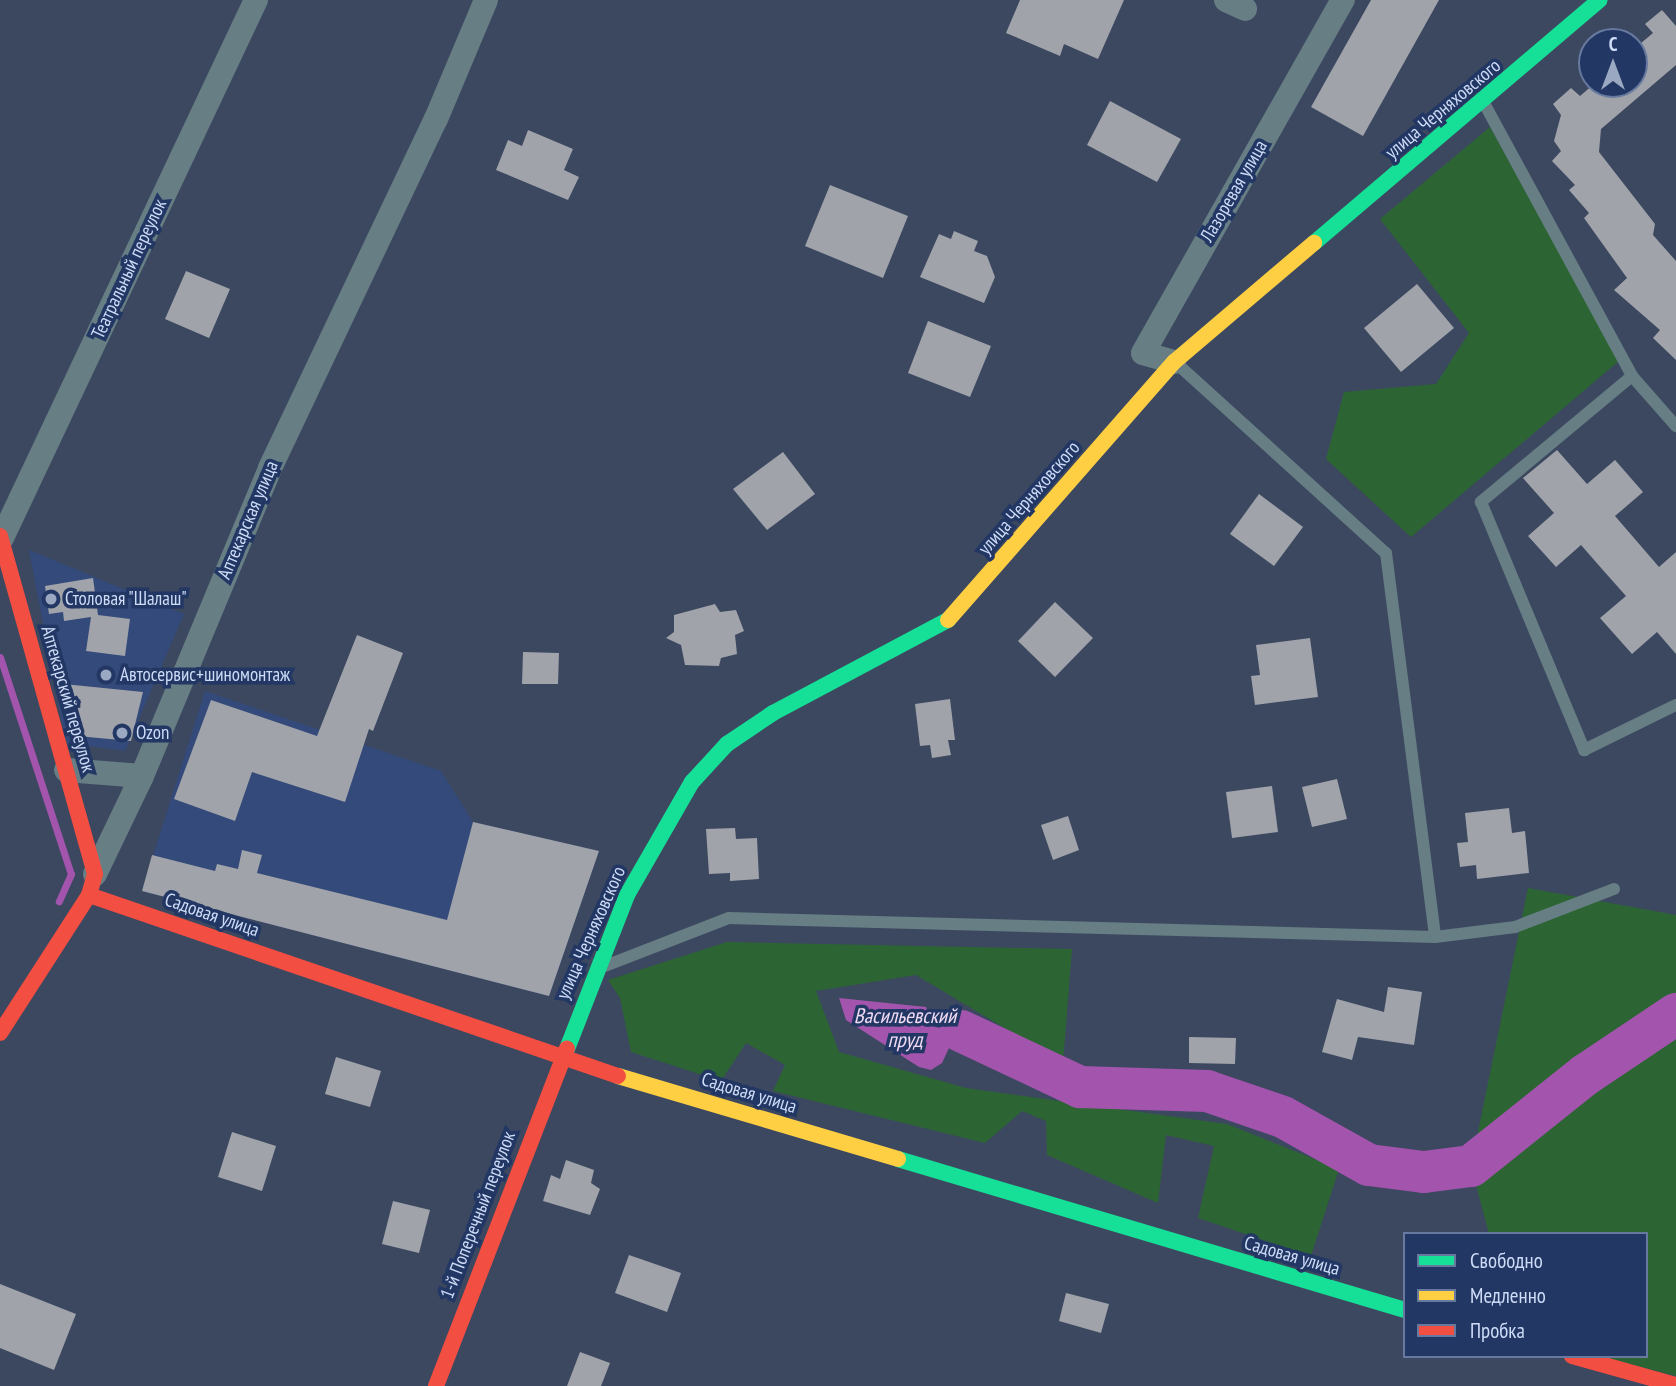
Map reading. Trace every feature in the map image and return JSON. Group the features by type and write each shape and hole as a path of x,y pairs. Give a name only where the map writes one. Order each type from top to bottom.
{"street":[{"name":"Театральный переулок","path":"1,537 256,0"},
{"name":"Аптекарская улица","path":"0,1033 92,884 142,776 270,468 436,119 486,0"},
{"name":"Лазоревая улица","path":"1174,362 1143,353 1343,0"},
{"name":"улица Черняховского","path":"561,1059 627,895 692,782 727,744 773,713 927,635 959,611 1174,362 1484,103 1600,0"},
{"name":"Аптекарский переулок","path":"1,537 66,770 92,884"},
{"path":"66,770 142,776"},
{"name":"Садовая улица","path":"92,884 561,1059 1389,1299 1403,1309"},
{"path":"7,989 26,992"},
{"name":"1-й Поперечный переулок","path":"436,1386 561,1059"},
{"path":"1579,1358 1676,1385"}],"lane":[{"path":"1484,103 1632,376 1676,426"},
{"path":"1174,362 1386,553 1435,937"},
{"path":"1632,376 1481,502 1584,750 1676,705"},
{"path":"595,970 729,918 1435,937 1515,927 1614,889"}],"shaded area":[{"path":"29,550 184,614 125,751 66,743"},
{"path":"205,691 441,771 473,822 599,851 549,996 142,891"}],"green space":[{"path":"1490,127 1619,361 1411,537 1326,459 1344,392 1436,384 1469,333 1380,219"},
{"path":"1528,888 1676,915 1676,1376 1607,1358 1648,1358 1648,1232 1488,1232 1471,1166"},
{"path":"727,942 1072,949 1063,1063 916,975 816,991 839,1052 966,1088 1227,1124 1339,1169 1311,1256 1198,1218 1214,1146 1166,1135 1158,1203 1047,1155 1046,1121 1022,1111 985,1143 773,1091 785,1065 746,1043 721,1081 631,1052 620,998 608,980"}],"water":[{"name":"Васильевский пруд","path":"839,998 926,1007 935,1027 961,1031 966,1050 949,1048 942,1063 931,1070 919,1067 846,1020"}],"building":[{"path":"1020,0 1124,0 1098,59 1064,44 1060,56 1006,33"},
{"path":"1371,0 1439,0 1363,136 1311,107"},
{"path":"1662,10 1676,26 1676,65 1648,89 1648,37 1653,33 1645,24"},
{"path":"1571,88 1578,94 1578,98 1637,98 1601,129 1599,152 1655,224 1653,235 1676,261 1676,360 1653,338 1660,330 1614,290 1627,278 1584,218 1589,213 1569,190 1575,185 1552,161 1561,151 1554,141 1561,115 1553,104"},
{"path":"1110,101 1181,139 1157,182 1087,145"},
{"path":"528,130 573,149 564,170 579,177 568,200 496,170 508,140 522,146"},
{"path":"830,185 908,216 883,278 805,246"},
{"path":"954,231 978,241 974,251 987,256 995,277 984,303 920,277 939,234 951,239"},
{"path":"186,271 230,289 209,338 165,319"},
{"path":"1417,284 1454,328 1401,372 1364,328"},
{"path":"928,321 991,346 970,397 908,373"},
{"path":"1557,450 1587,484 1615,460 1643,492 1615,516 1659,567 1676,552 1676,654 1657,632 1632,654 1600,618 1626,596 1581,545 1556,567 1528,536 1554,513 1523,478"},
{"path":"783,452 815,494 767,530 733,489"},
{"path":"1259,494 1303,527 1274,566 1230,534"},
{"path":"93,578 98,615 130,619 125,656 86,651 91,617 64,621 63,612 49,614 45,586"},
{"path":"1055,602 1093,638 1055,677 1018,641"},
{"path":"715,604 720,612 736,610 744,631 735,635 737,654 721,658 719,666 685,665 681,645 666,638 674,632 674,615"},
{"path":"357,635 403,653 373,731 369,729 345,802 252,772 235,821 174,799 211,700 317,736"},
{"path":"1310,638 1318,697 1255,705 1251,676 1260,675 1256,645"},
{"path":"523,652 559,653 558,684 522,684"},
{"path":"64,684 143,692 131,741 77,736"},
{"path":"950,699 955,740 948,740 951,755 932,758 930,745 920,746 915,704"},
{"path":"1337,779 1347,819 1312,827 1302,787"},
{"path":"1272,786 1278,832 1232,838 1226,792"},
{"path":"1509,808 1512,833 1525,831 1529,873 1477,879 1476,865 1460,867 1457,843 1468,842 1465,813"},
{"path":"1068,816 1079,850 1053,860 1041,825"},
{"path":"473,822 599,851 549,996 142,891 152,855 215,871 217,864 238,869 242,850 262,855 257,873 447,920"},
{"path":"735,828 736,839 757,838 759,879 730,881 730,873 709,874 706,829"},
{"path":"1388,987 1422,992 1414,1045 1358,1037 1352,1060 1322,1052 1337,999 1384,1012"},
{"path":"1189,1037 1236,1038 1235,1064 1189,1063"},
{"path":"336,1057 381,1071 370,1107 325,1094"},
{"path":"232,1132 276,1146 262,1191 218,1177"},
{"path":"566,1160 594,1170 591,1183 600,1189 590,1215 543,1201 551,1175 560,1179"},
{"path":"393,1201 430,1210 419,1253 382,1244"},
{"path":"629,1255 681,1273 667,1312 615,1293"},
{"path":"0,1284 76,1314 54,1370 0,1348"},
{"path":"1066,1293 1109,1304 1101,1333 1059,1321"},
{"path":"580,1352 610,1363 601,1386 567,1386"}],"waterway":[{"path":"0,657 71,874 59,901"},
{"path":"961,1031 1080,1087 1207,1091 1283,1117 1369,1165 1424,1172 1471,1166 1585,1075 1676,1014"}],"traffic: fast":[{"path":"1314,243 1600,0"},
{"path":"567,1049 627,895 692,782 727,744 773,713 948,620"},
{"path":"898,1159 1403,1309"}],"traffic: slow":[{"path":"948,620 1174,362 1314,243"},
{"path":"618,1076 898,1159"}],"traffic: jam":[{"path":"0,536 95,874 89,895 0,1033"},
{"path":"89,895 618,1076"},
{"path":"436,1386 567,1049"},
{"path":"1579,1358 1676,1385"}],"place":[{"name":"Столовая \"Шалаш\"","path":"51,599"},
{"name":"Автосервис+шиномонтаж","path":"106,675"},
{"name":"Ozon","path":"122,733"}]}
